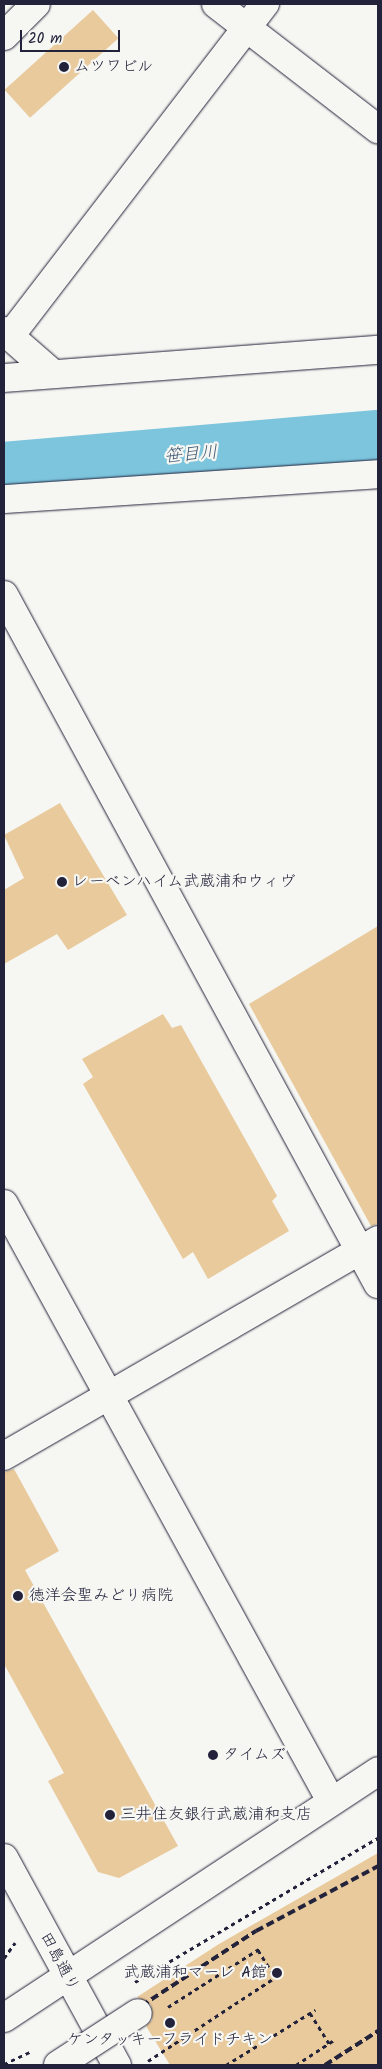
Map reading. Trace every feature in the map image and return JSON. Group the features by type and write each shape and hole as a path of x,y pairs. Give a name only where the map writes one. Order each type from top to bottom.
{"main road":[{"path":"4,36 36,4"},
{"path":"216,4 378,130"},
{"path":"52,373 7,333 265,4"},
{"path":"4,378 374,344"},
{"path":"4,500 378,474"},
{"path":"4,595 369,1246 378,1284"},
{"path":"4,1204 331,1801"},
{"path":"4,1456 369,1246"},
{"path":"4,2018 378,1771"},
{"name":"田島通り","path":"4,1858 66,1978 117,2065"},
{"path":"58,2065 149,2012"}],"path":[{"path":"130,1985 378,1838"},
{"path":"4,1958 19,1939"},
{"path":"142,2065 277,1976 260,1948 149,2012"},
{"path":"226,2065 315,2010"},
{"path":"310,2013 329,2043"},
{"path":"296,2065 334,2040"}],"building":[{"name":"ムツワビル","path":"93,10 118,38 30,118 5,90"},
{"name":"レーベンハイム武蔵浦和ウィヴ","path":"60,803 127,915 68,950 57,934 4,964 4,890 24,878 4,835"},
{"path":"378,926 378,1224 371,1226 249,1004"},
{"path":"163,1014 172,1028 181,1025 277,1196 272,1201 289,1231 208,1279 193,1252 183,1259 83,1084 93,1077 82,1059"},
{"path":"14,1469 59,1551 25,1570 178,1846 119,1878 98,1872 48,1781 64,1773 4,1664 4,1472"},
{"name":"武蔵浦和マーレ A館","path":"378,1853 378,2065 170,2065 146,2026 152,2020 151,2005 137,1997 219,1944"}],"waterway":[{"name":"笹目川","path":"4,472 378,440"}],"railway":[{"path":"51,2065 256,1931 378,1866"},
{"path":"325,2065 378,2031"}],"place":[{"name":"ムツワビル","path":"64,67"},
{"name":"レーベンハイム武蔵浦和ウィヴ","path":"62,882"},
{"name":"徳洋会聖みどり病院","path":"18,1596"},
{"name":"タイムズ","path":"213,1755"},
{"name":"三井住友銀行武蔵浦和支店","path":"110,1815"},
{"name":"武蔵浦和マーレ A館","path":"277,1973"},
{"name":"ケンタッキーフライドチキン","path":"170,2023"}]}
